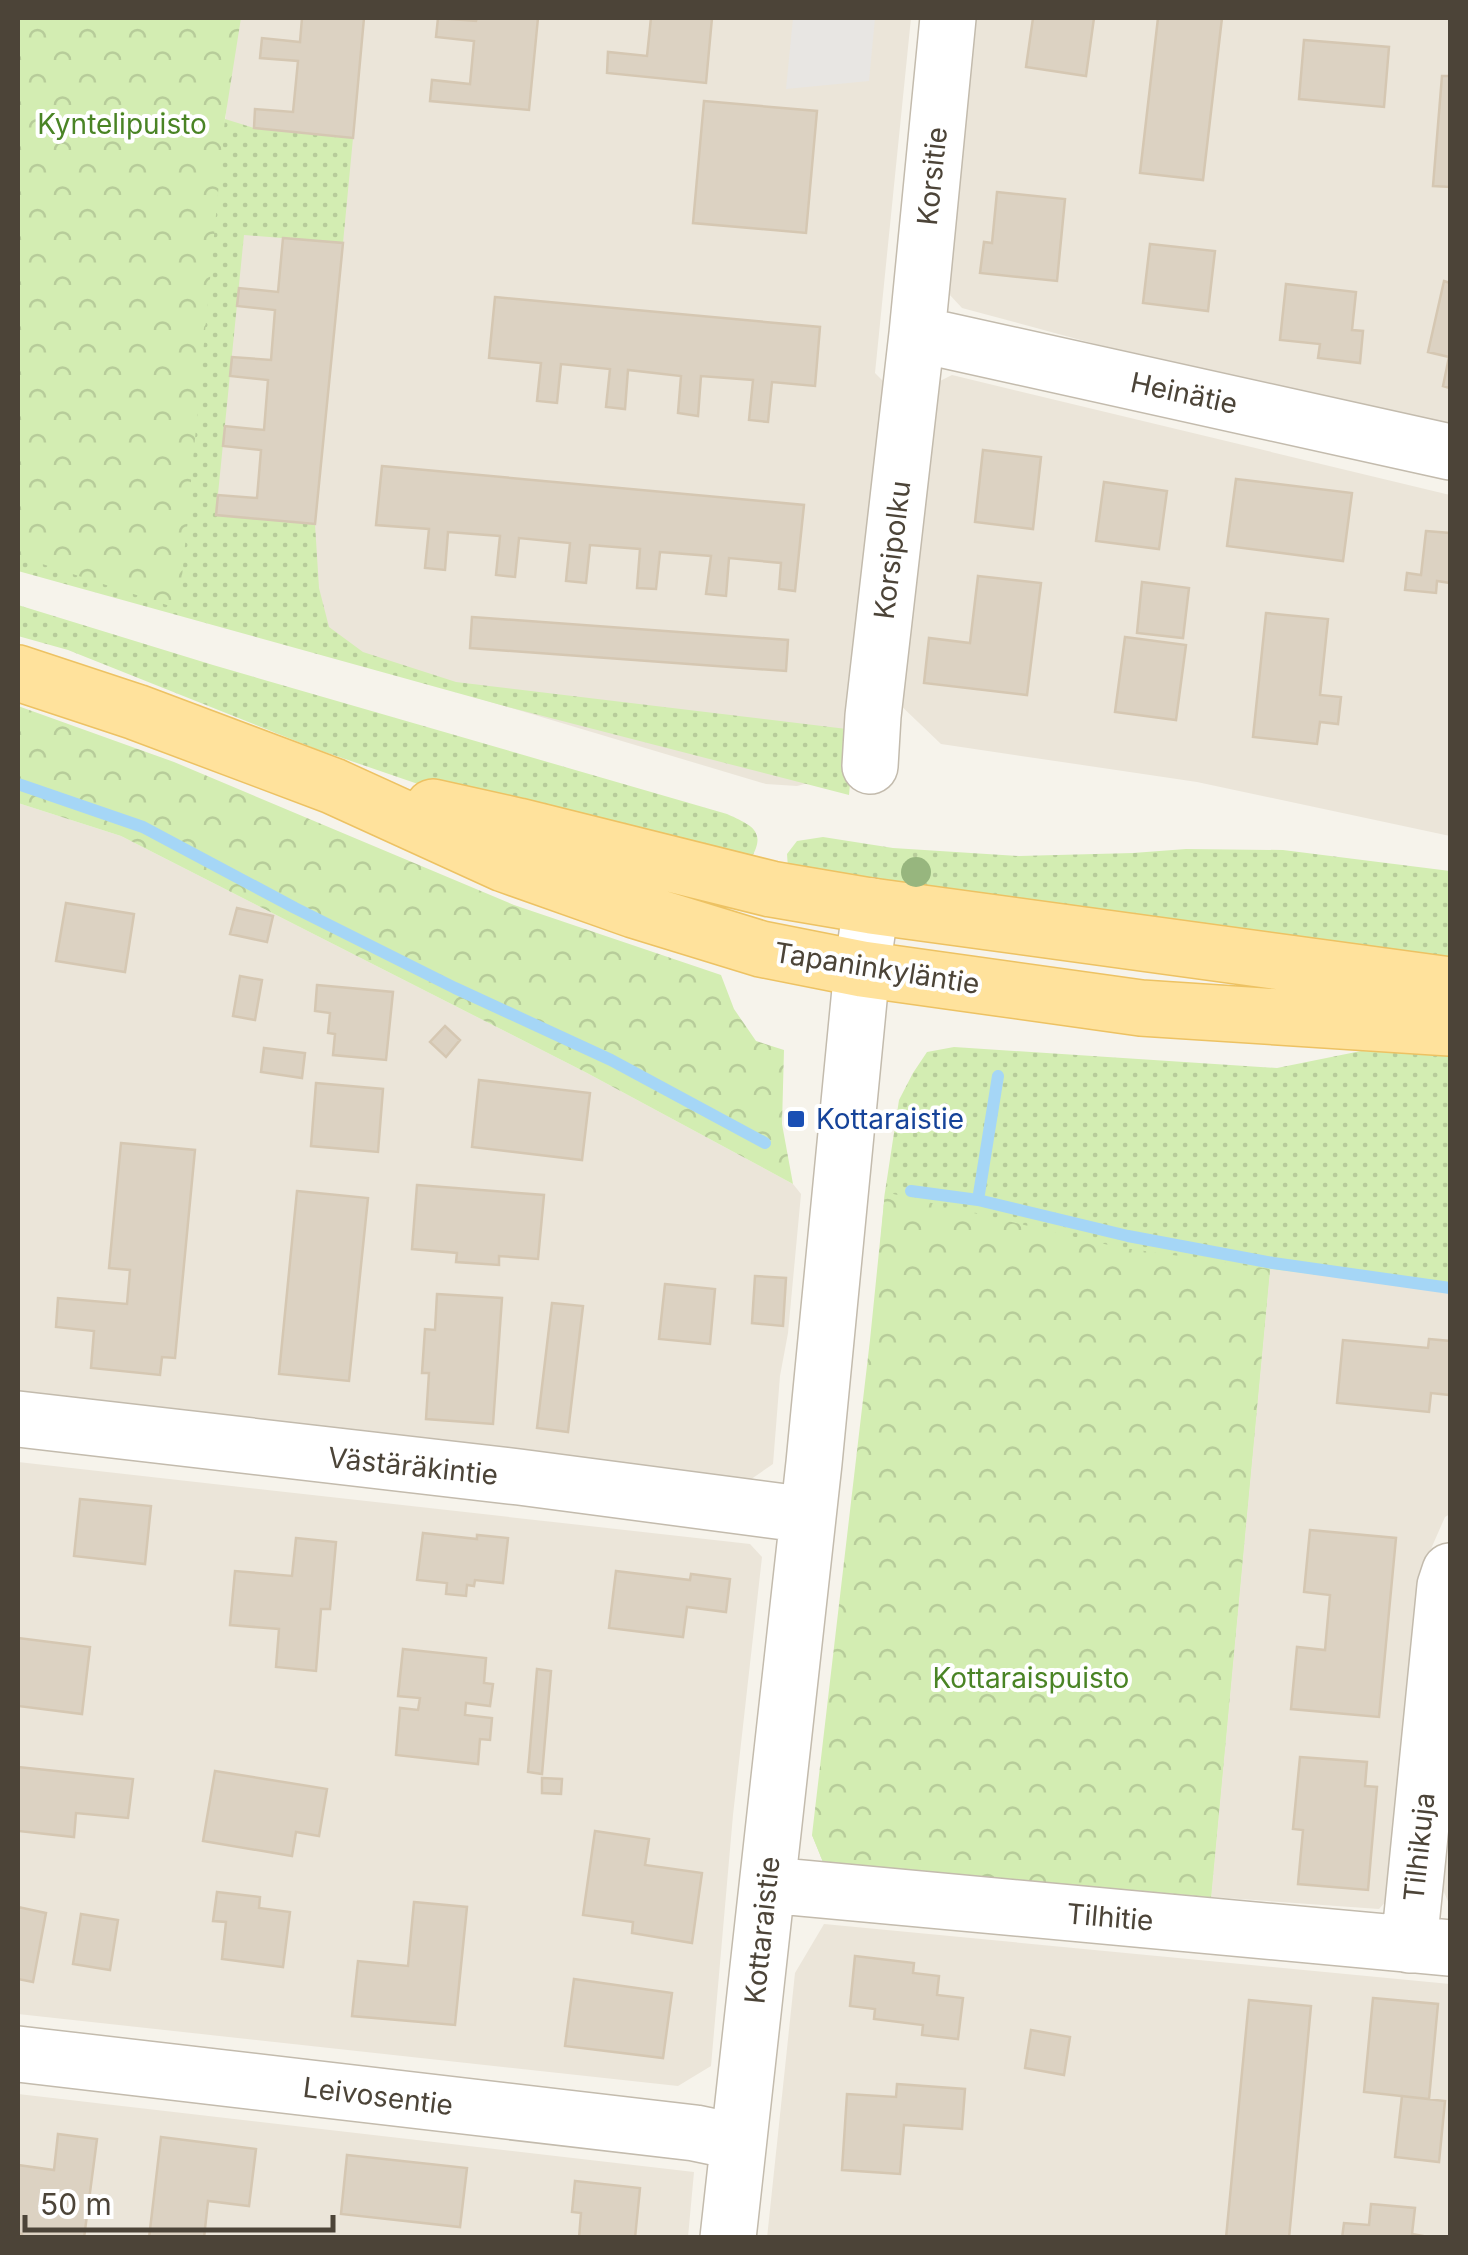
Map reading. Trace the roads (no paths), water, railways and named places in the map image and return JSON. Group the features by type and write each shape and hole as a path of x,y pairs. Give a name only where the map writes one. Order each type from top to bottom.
{"main road":[{"name":"Tapaninkyläntie","path":"18,673 136,712 332,786 504,864 761,949 862,969 1142,1008 1450,1028"},
{"name":"Tapaninkyläntie","path":"332,786 518,826 771,889 1450,985"}],"street":[{"name":"Korsitie","path":"916,334 948,18"},
{"name":"Heinätie","path":"916,334 1450,452"},
{"name":"Korsipolku","path":"870,766 916,334"},
{"name":"Kottaraistie","path":"728,2238 871,906"},
{"name":"Västäräkintie","path":"18,1419 808,1515"},
{"name":"Tilhikuja","path":"1430,1946 1445,1586 1450,1572"},
{"name":"Tilhitie","path":"768,1885 1430,1946"},
{"name":"Leivosentie","path":"18,2054 682,2132 738,2142"}],"waterway":[{"path":"18,784 143,827 455,988 611,1060 765,1143"},
{"path":"978,1200 998,1076"},
{"path":"911,1191 978,1200 1128,1236 1273,1263 1450,1288"}],"place":[{"name":"Kottaraistie","path":"796,1119"}],"park label":[{"name":"Kyntelipuisto","path":"122,124"},
{"name":"Kottaraispuisto","path":"1031,1678"}]}
